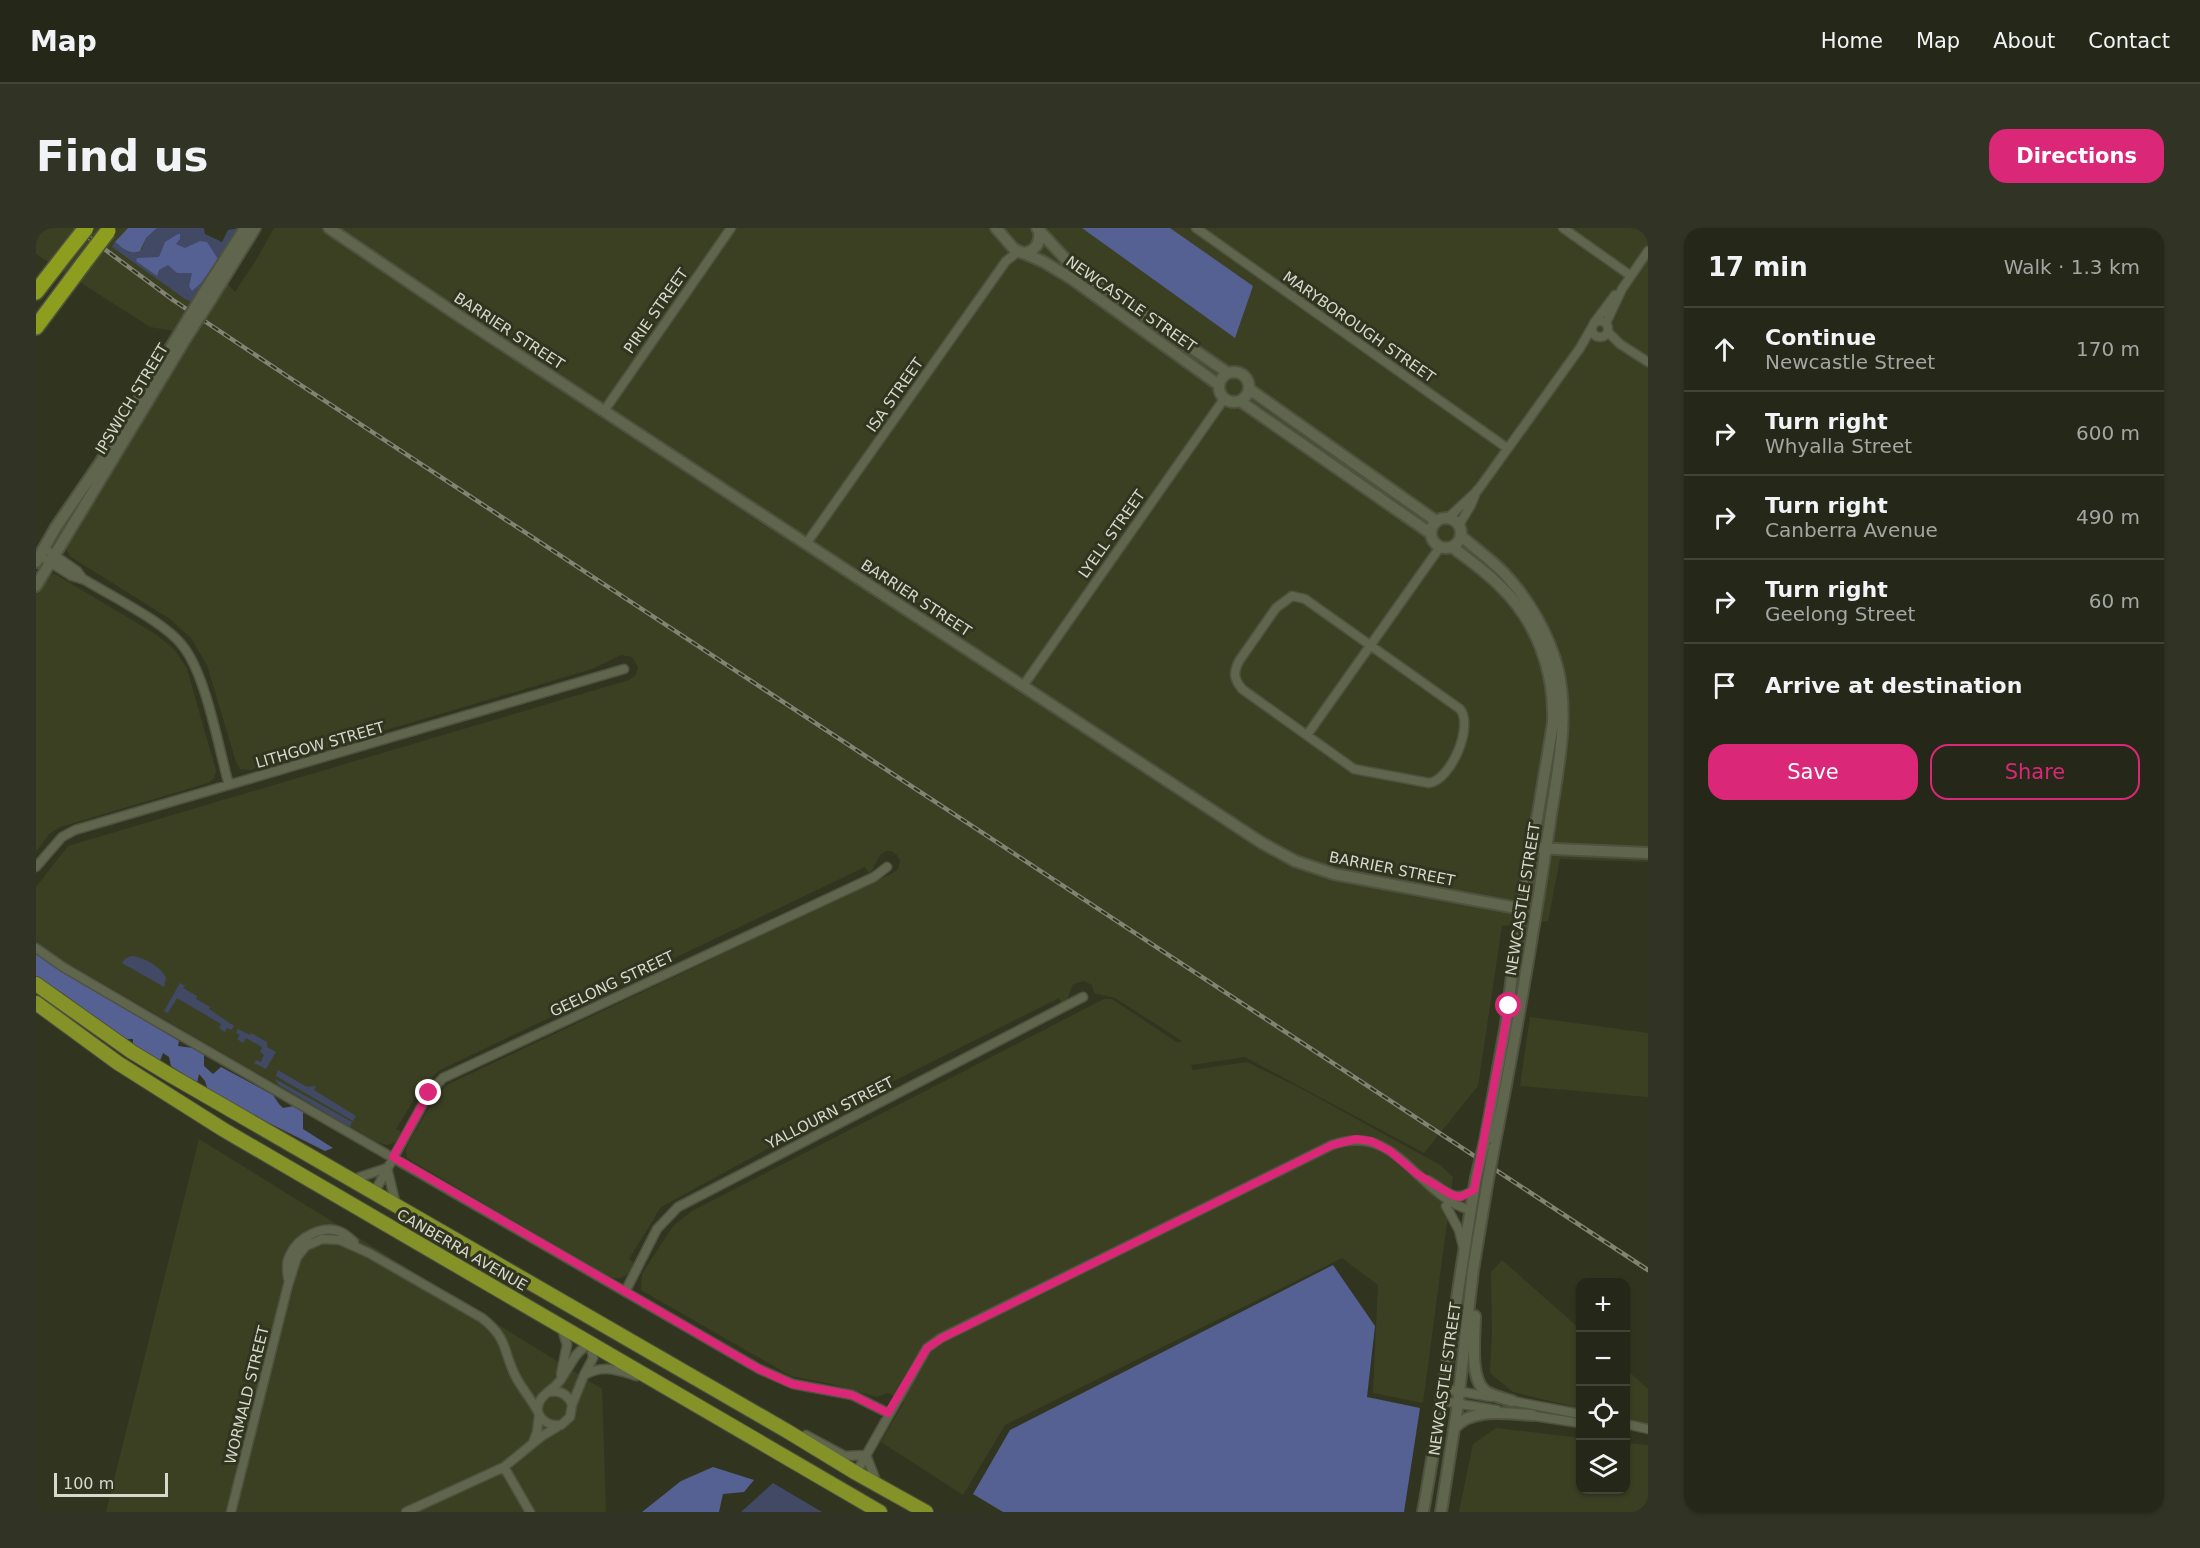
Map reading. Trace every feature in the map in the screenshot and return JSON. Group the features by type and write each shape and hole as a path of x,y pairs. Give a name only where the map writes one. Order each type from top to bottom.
{"highway":[{"path":"36,292 86,228"},
{"path":"36,327 111,229"},
{"name":"CANBERRA AVENUE","path":"36,984 132,1052 170,1075 926,1512"},
{"name":"CANBERRA AVENUE","path":"36,1003 142,1079 224,1130 880,1512"},
{"path":"132,1052 143,1068 142,1079"},
{"path":"142,1079 149,1074 170,1075"},
{"path":"345,1201 365,1200 374,1193"},
{"path":"374,1193 372,1204 375,1212 387,1226"},
{"path":"536,1286 588,1328 591,1344 604,1338 628,1339"},
{"path":"818,1476 842,1479 849,1478 856,1473"},
{"path":"856,1473 854,1481 866,1504"}],"main road":[{"name":"NEWCASTLE STREET","path":"996,228 1020,252 1044,262 1072,279 1219,385"},
{"path":"1009,243 1010,228"},
{"name":"BARRIER STREET","path":"329,229 1262,843 1295,861 1334,874 1522,909"},
{"name":"IPSWICH STREET","path":"36,586 53,560 108,458 182,336 252,230"},
{"name":"NEWCASTLE STREET","path":"1020,252 1036,247 1039,240 1038,230"},
{"name":"NEWCASTLE STREET","path":"1038,230 1072,266 1228,373"},
{"path":"1236,372 1244,375 1249,389 1240,401 1232,402 1224,399 1219,391 1219,385 1228,373 1236,372"},
{"path":"1240,401 1430,533 1435,544 1440,547 1452,547 1460,531 1448,518 1436,521 1249,389"},
{"name":"IPSWICH STREET","path":"40,556 108,458"},
{"path":"1430,533 1436,521"},
{"name":"NEWCASTLE STREET","path":"1423,1512 1443,1401 1463,1249 1476,1178 1489,1144 1526,980 1563,728 1563,698 1558,669 1541,625 1503,572 1460,531"},
{"name":"NEWCASTLE STREET","path":"1441,1512 1460,1391 1473,1270 1487,1185 1489,1144 1513,965 1553,723 1554,698 1549,671 1530,624 1515,602 1499,585 1452,547"},
{"path":"1532,848 1648,853"},
{"path":"1526,980 1528,924 1522,909 1531,903 1542,871"},
{"path":"1470,1213 1481,1215"},
{"path":"1473,1270 1477,1383 1485,1391 1512,1401"},
{"path":"1455,1427 1463,1418 1477,1414 1532,1415"}],"street":[{"name":"PIRIE STREET","path":"604,411 731,228"},
{"name":"MARYBOROUGH STREET","path":"1196,228 1508,448"},
{"path":"1563,228 1631,276"},
{"name":"ISA STREET","path":"806,544 1005,261 1009,243"},
{"path":"1448,518 1478,490 1580,348 1593,325 1622,289 1648,251"},
{"name":"ISA STREET","path":"1005,261 1020,252"},
{"path":"1580,348 1602,335 1608,328 1606,323 1622,289"},
{"path":"1593,325 1600,321 1606,323"},
{"path":"1593,325 1592,332 1620,344 1648,362"},
{"name":"LYELL STREET","path":"1023,686 1224,399"},
{"path":"1460,531 1478,490"},
{"path":"1307,735 1440,547"},
{"path":"40,556 77,571 84,579 166,630 181,644 195,664 229,785"},
{"path":"1292,596 1299,597 1370,646 1463,713 1460,750 1439,780 1434,782 1354,769 1242,690 1234,678 1235,668 1259,632 1282,603 1292,596"},
{"name":"LITHGOW STREET","path":"36,867 62,837 75,830 624,669"},
{"name":"GEELONG STREET","path":"374,1193 429,1093 442,1078 864,882 887,867"},
{"path":"36,948 63,967 781,1380 852,1395 888,1413"},
{"name":"YALLOURN STREET","path":"625,1292 657,1228 678,1207 1083,998"},
{"path":"856,1473 888,1413 927,1348 942,1338 1332,1145 1356,1139 1371,1141 1390,1151 1435,1191 1459,1230 1463,1249"},
{"path":"351,1180 387,1168"},
{"name":"CANBERRA AVENUE","path":"387,1168 396,1206"},
{"path":"1417,1174 1455,1197 1464,1196 1474,1190"},
{"path":"1435,1191 1470,1213"},
{"path":"1446,1206 1456,1214 1470,1213"},
{"name":"WORMALD STREET","path":"231,1512 288,1285 297,1257 306,1246 314,1242 332,1238 369,1253 482,1318 502,1337 518,1380 538,1413"},
{"path":"548,1319 562,1329 566,1338 567,1345 558,1383"},
{"path":"406,1512 504,1467 532,1443 570,1417 572,1405 593,1358 591,1344 580,1351 558,1383 546,1394 538,1406 537,1432 532,1443"},
{"path":"584,1375 598,1368 608,1368 660,1383"},
{"path":"518,1380 528,1391 546,1394 561,1392 566,1395 572,1405"},
{"path":"1444,1389 1576,1413"},
{"path":"1443,1401 1576,1422"},
{"path":"538,1413 549,1425 561,1425"},
{"path":"1630,1426 1648,1429"},
{"path":"787,1431 803,1434 844,1456 866,1455"},
{"path":"866,1455 878,1486"},
{"path":"504,1467 530,1512"}],"shaded area":[{"path":"36,228 177,228 235,292 274,228 1648,228 1648,862 1560,859 1548,921 1502,926 1478,1086 1424,1153 1245,1057 1191,1065 1193,1070 1247,1062 1302,1089 1440,1165 1453,1177 1423,1403 1373,1393 1378,1285 1342,1258 1005,1425 963,1495 881,1442 904,1402 888,1393 877,1397 832,1384 791,1376 641,1290 642,1274 673,1226 692,1211 1104,999 1112,999 1178,1043 1182,1041 1115,998 1094,993 1092,985 1084,981 1073,984 1067,1000 1062,1004 1059,998 862,1097 661,1207 629,1259 634,1263 628,1274 620,1278 604,1274 407,1158 408,1144 435,1097 447,1085 893,873 898,869 900,861 891,851 880,855 869,873 865,867 440,1070 423,1085 396,1129 403,1133 401,1136 395,1142 387,1145 377,1142 36,945 36,887 68,846 629,680 636,675 638,667 632,657 621,655 592,669 251,770 240,769 207,665 191,638 170,619 71,557 66,549 68,542 189,340 174,331 150,327 36,254"},
{"path":"128,228 157,228 146,238 140,251 133,253 115,242"},
{"path":"157,228 204,228 205,234 222,242 228,230 239,228 192,302 112,247 115,242 128,252 137,253 142,249 146,238"},
{"path":"1082,228 1170,228 1253,286 1235,338"},
{"path":"180,234 180,239 176,244 185,248 200,241 207,242 218,259 201,283 192,291 189,286 192,273 177,273 168,265 159,270 157,276 136,261 137,258 159,257 165,242"},
{"path":"55,574 157,635 175,650 187,669 216,771 214,778 208,783 60,827 49,834 36,852 36,593 48,576"},
{"path":"36,954 179,1041 178,1046 193,1048 204,1054 204,1066 213,1074 221,1067 273,1095 283,1108 294,1106 303,1112 303,1129 333,1148 325,1151 209,1093 205,1081 199,1074 197,1083 171,1066 169,1057 163,1053 160,1061 133,1049 133,1039 122,1039 64,994 36,976"},
{"path":"132,956 147,960 161,970 166,978 164,987 122,963 126,958"},
{"path":"180,983 185,986 183,988 197,996 196,999 234,1026 231,1030 227,1028 225,1032 219,1028 221,1024 177,998 168,1013 164,1011"},
{"path":"1530,1017 1648,1033 1648,1097 1520,1086"},
{"path":"238,1029 267,1042 267,1047 276,1052 266,1069 254,1063 256,1060 261,1062 264,1055 260,1052 262,1047 246,1038 243,1043 237,1039 240,1035 236,1033"},
{"path":"278,1070 307,1087 316,1086 314,1090 356,1116 353,1121 276,1076"},
{"path":"275,1079 352,1122 350,1127 279,1085"},
{"path":"199,1139 602,1389 606,1512 106,1512"},
{"path":"1502,1260 1576,1325 1576,1407 1513,1392 1490,1373 1491,1272"},
{"path":"1333,1265 1375,1326 1367,1397 1420,1408 1404,1512 1003,1512 973,1494 1010,1430"},
{"path":"1630,1373 1648,1389 1648,1424 1630,1420"},
{"path":"1496,1428 1576,1438 1576,1494 1630,1494 1630,1443 1648,1445 1648,1512 1459,1512 1473,1444"},
{"path":"713,1467 754,1480 744,1492 723,1494 719,1512 642,1512 681,1481"},
{"path":"773,1483 822,1512 741,1512"}],"railway":[{"path":"76,228 173,300 287,376 1648,1270"}],"route":[{"path":"429,1093 393,1157 759,1369 792,1384 852,1395 888,1413 927,1348 942,1338 1332,1145 1356,1139 1371,1141 1390,1151 1417,1174 1442,1187 1455,1197 1468,1194 1474,1190 1485,1141 1509,1006"}]}
